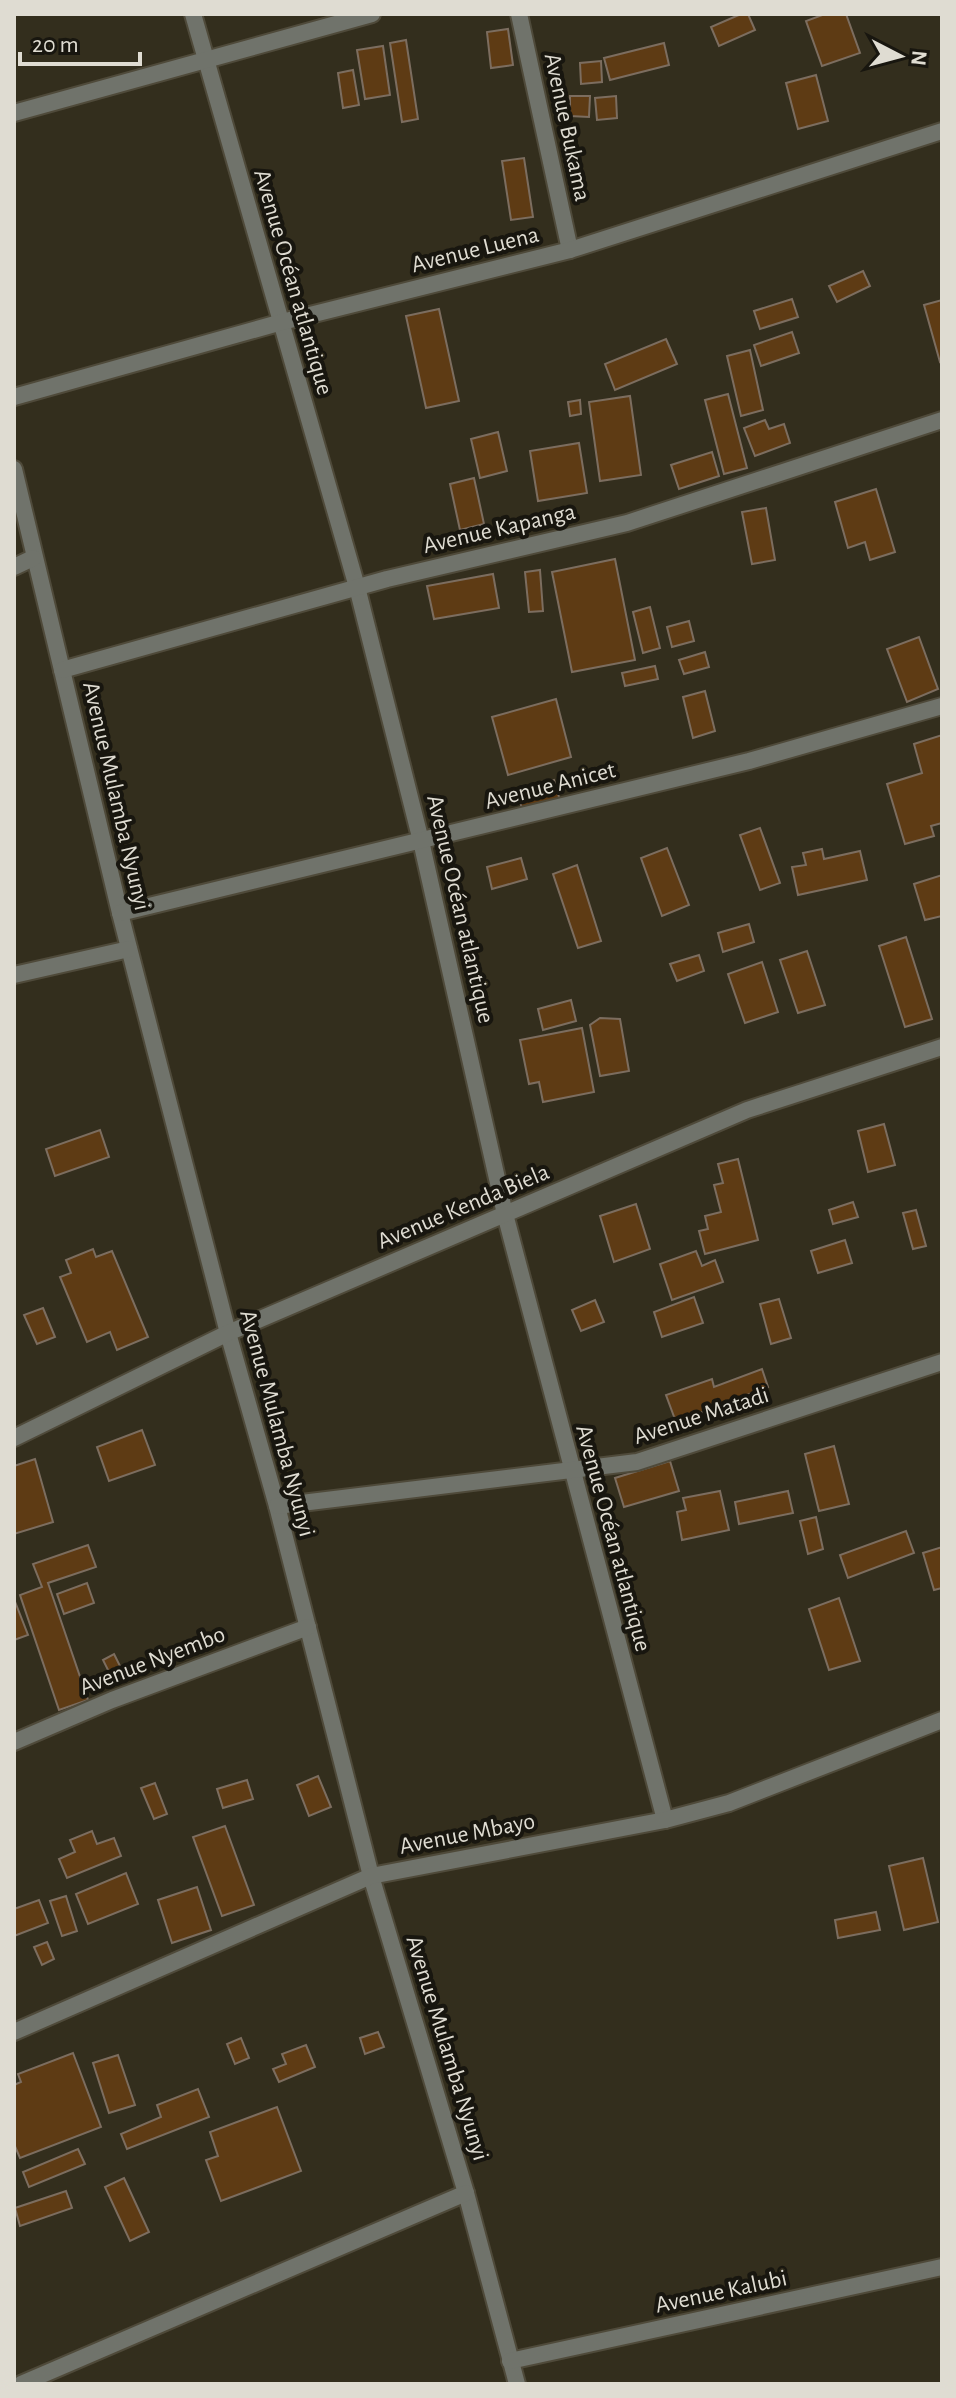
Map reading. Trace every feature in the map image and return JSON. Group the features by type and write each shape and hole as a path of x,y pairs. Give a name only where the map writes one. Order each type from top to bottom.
{"street":[{"name":"Avenue Océan atlantique","path":"193,14 357,587 421,841 505,1214 570,1470 665,1820"},
{"path":"14,113 372,14"},
{"name":"Avenue Bukama","path":"519,14 570,250"},
{"name":"Avenue Luena","path":"14,397 282,322 570,250 942,131"},
{"name":"Avenue Kapanga","path":"62,670 357,587 627,523 942,420"},
{"name":"Avenue Mulamba Nyunyi","path":"14,469 120,913 228,1333 277,1506 371,1876 466,2193 517,2384"},
{"path":"14,567 33,558"},
{"name":"Avenue Anicet","path":"120,913 749,761 942,706"},
{"path":"14,975 129,949"},
{"name":"Avenue Kenda Biela","path":"14,1438 228,1333 747,1110 942,1047"},
{"name":"Avenue Matadi","path":"277,1506 637,1462 942,1362"},
{"name":"Avenue Nyembo","path":"14,1742 124,1695 308,1627"},
{"name":"Avenue Mbayo","path":"14,2032 371,1876 665,1820 729,1803 942,1720"},
{"path":"21,2384 466,2193"},
{"name":"Avenue Kalubi","path":"510,2361 942,2267"}],"building":[{"path":"748,14 755,30 719,46 711,27"},
{"path":"825,14 846,14 860,53 822,66 806,21"},
{"path":"508,29 513,65 491,68 487,32"},
{"path":"406,40 418,119 402,122 390,43"},
{"path":"664,43 669,65 610,80 604,58"},
{"path":"383,46 390,95 365,99 357,50"},
{"path":"601,61 602,82 581,84 580,63"},
{"path":"353,70 359,105 343,108 338,73"},
{"path":"816,75 828,121 798,129 786,83"},
{"path":"570,96 590,96 589,117 570,116"},
{"path":"616,96 617,118 597,120 595,98"},
{"path":"524,158 533,217 511,220 502,161"},
{"path":"863,271 870,286 837,302 829,286"},
{"path":"792,299 798,317 760,329 754,311"},
{"path":"942,300 942,361 940,362 924,305"},
{"path":"439,309 459,401 426,408 406,316"},
{"path":"792,332 799,353 761,366 754,345"},
{"path":"666,339 677,364 615,390 605,364"},
{"path":"750,350 763,410 741,416 727,356"},
{"path":"728,394 747,468 724,474 705,400"},
{"path":"630,396 641,475 600,481 589,402"},
{"path":"580,400 581,414 570,416 568,402"},
{"path":"765,420 769,429 784,424 790,443 755,456 744,428"},
{"path":"498,432 507,471 480,478 471,439"},
{"path":"579,443 587,493 538,501 530,451"},
{"path":"712,452 719,476 679,489 671,465"},
{"path":"474,478 484,524 460,530 450,484"},
{"path":"876,489 895,552 870,560 865,542 848,548 835,502"},
{"path":"766,508 775,560 752,564 742,512"},
{"path":"615,559 635,660 572,672 552,572"},
{"path":"540,570 543,611 529,612 525,572"},
{"path":"493,574 499,608 434,619 427,586"},
{"path":"650,607 660,648 643,653 633,612"},
{"path":"689,621 694,641 672,647 667,627"},
{"path":"919,637 938,689 907,702 887,649"},
{"path":"705,652 709,667 684,674 679,660"},
{"path":"655,666 658,679 625,686 622,673"},
{"path":"705,691 715,731 693,738 683,697"},
{"path":"556,699 571,757 508,775 492,717"},
{"path":"942,735 942,823 931,826 934,836 905,844 887,784 922,773 914,744"},
{"path":"554,780 561,804 524,815 517,792"},
{"path":"760,828 780,883 760,890 740,835"},
{"path":"667,848 689,905 662,916 641,858"},
{"path":"822,849 824,859 860,851 867,880 798,895 792,867 806,865 803,853"},
{"path":"521,858 527,879 492,889 487,867"},
{"path":"577,865 601,941 578,948 553,874"},
{"path":"942,875 942,916 925,920 914,884"},
{"path":"749,924 754,942 723,952 718,933"},
{"path":"906,937 932,1019 905,1027 879,946"},
{"path":"807,951 825,1005 798,1013 780,960"},
{"path":"699,955 704,971 677,981 670,964"},
{"path":"762,962 778,1012 745,1023 728,974"},
{"path":"571,1000 576,1021 543,1030 538,1009"},
{"path":"600,1018 620,1019 629,1071 600,1076 590,1025"},
{"path":"582,1028 594,1092 543,1102 539,1082 529,1084 520,1040"},
{"path":"884,1124 895,1165 868,1172 858,1131"},
{"path":"100,1130 109,1157 55,1176 46,1149"},
{"path":"738,1159 758,1240 705,1254 699,1231 708,1229 705,1216 721,1212 714,1185 723,1183 718,1164"},
{"path":"853,1202 858,1217 833,1224 829,1210"},
{"path":"636,1204 650,1249 614,1262 600,1216"},
{"path":"916,1210 926,1246 913,1249 903,1213"},
{"path":"845,1240 852,1263 818,1273 811,1251"},
{"path":"93,1249 96,1257 112,1251 148,1337 117,1350 110,1332 87,1342 60,1277 71,1273 66,1260"},
{"path":"696,1251 702,1266 715,1260 723,1282 672,1300 660,1264"},
{"path":"694,1297 703,1323 662,1337 654,1312"},
{"path":"779,1299 791,1338 771,1344 760,1304"},
{"path":"595,1300 604,1322 581,1331 572,1310"},
{"path":"43,1308 55,1337 37,1344 24,1315"},
{"path":"762,1369 768,1387 676,1422 666,1395 712,1379 714,1387"},
{"path":"142,1430 155,1465 109,1481 97,1447"},
{"path":"834,1446 849,1504 819,1511 805,1454"},
{"path":"35,1459 53,1522 14,1534 14,1466"},
{"path":"670,1461 679,1491 624,1507 615,1478"},
{"path":"720,1491 729,1530 682,1540 677,1512 686,1510 683,1498"},
{"path":"788,1491 793,1513 739,1524 735,1502"},
{"path":"816,1517 823,1549 808,1554 800,1521"},
{"path":"906,1531 914,1553 848,1578 840,1555"},
{"path":"88,1545 96,1567 48,1583 88,1700 59,1710 20,1595 42,1587 33,1564"},
{"path":"942,1547 942,1588 934,1590 923,1553"},
{"path":"87,1583 94,1603 64,1614 57,1594"},
{"path":"839,1598 860,1661 829,1670 809,1609"},
{"path":"14,1599 28,1635 14,1640"},
{"path":"114,1654 124,1674 113,1680 103,1660"},
{"path":"318,1776 331,1807 309,1816 297,1785"},
{"path":"247,1780 253,1799 223,1808 217,1789"},
{"path":"155,1783 167,1814 154,1819 141,1788"},
{"path":"225,1826 254,1905 222,1916 193,1837"},
{"path":"92,1831 97,1844 114,1838 121,1856 67,1878 59,1859 75,1852 70,1840"},
{"path":"923,1858 938,1922 904,1930 889,1866"},
{"path":"126,1873 138,1904 88,1924 76,1894"},
{"path":"197,1887 211,1930 172,1943 158,1900"},
{"path":"66,1896 77,1931 62,1936 50,1901"},
{"path":"39,1900 48,1923 14,1936 14,1909"},
{"path":"876,1912 880,1930 838,1938 835,1920"},
{"path":"47,1942 54,1959 42,1965 34,1947"},
{"path":"378,2032 384,2047 365,2054 360,2038"},
{"path":"241,2038 249,2058 235,2064 227,2044"},
{"path":"306,2045 315,2067 279,2082 273,2069 286,2064 282,2054"},
{"path":"73,2053 101,2127 20,2158 14,2144 14,2085 21,2082 18,2074"},
{"path":"118,2055 135,2105 109,2113 93,2063"},
{"path":"198,2089 209,2117 127,2149 121,2134 161,2117 157,2105"},
{"path":"277,2107 301,2171 221,2201 206,2160 218,2156 210,2132"},
{"path":"78,2149 85,2164 29,2187 23,2172"},
{"path":"124,2178 149,2232 130,2241 105,2187"},
{"path":"66,2191 72,2208 20,2226 15,2208"}]}
